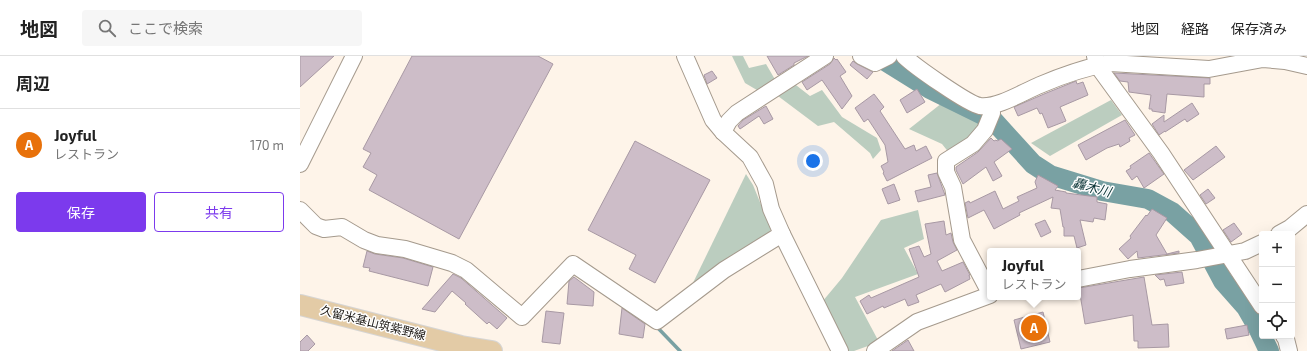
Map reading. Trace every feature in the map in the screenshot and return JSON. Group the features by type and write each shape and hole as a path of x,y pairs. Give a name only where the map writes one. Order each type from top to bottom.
{"main road":[{"name":"久留米基山筑紫野線","path":"300,305 461,346 492,351"}],"street":[{"path":"300,164 354,56"},
{"path":"685,56 713,120 723,132 750,157 762,177 782,234 840,351"},
{"path":"723,132 729,121 737,113 825,56"},
{"path":"868,60 889,56"},
{"path":"904,56 955,93 978,106 990,110"},
{"path":"987,288 962,240 953,187 946,172 946,162 973,144 985,130 990,110 1003,102 1096,60 1110,63 1209,69 1262,59 1285,61 1307,66"},
{"path":"1096,60 1161,153 1260,303"},
{"path":"300,210 316,226 324,229 342,227 364,240 377,245 405,248 452,263 466,270 522,317 573,264 657,321 724,270 782,234"},
{"path":"1284,231 1307,214"},
{"path":"1081,278 1130,269 1197,260 1245,251 1259,244"},
{"path":"875,351 917,322 987,295"},
{"path":"1286,339 1289,351"}],"green space":[{"path":"732,56 743,56 749,68 766,64 777,83 762,93 745,83"},
{"path":"792,82 810,96 822,90 842,117 877,138 881,150 873,159 870,153 834,122 818,126 774,93"},
{"path":"1111,100 1122,115 1050,156 1031,143"},
{"path":"942,103 984,125 950,154 942,144 909,129"},
{"path":"746,174 753,185 771,229 767,237 690,289"},
{"path":"918,210 924,239 904,248 918,274 855,297 879,342 854,351 846,351 822,302 842,278 881,220"}],"building":[{"path":"300,56 334,56 300,87"},
{"path":"412,56 538,56 553,64 459,239 369,190 377,175 363,167 371,153 363,149"},
{"path":"767,56 808,56 794,63 794,65 778,75"},
{"path":"834,58 836,60 837,59 846,72 840,76 852,96 842,109 822,80 807,90 802,82 830,64"},
{"path":"853,61 873,72 867,79 850,65"},
{"path":"712,71 717,78 707,84 704,75"},
{"path":"1114,73 1210,78 1210,84 1204,84 1204,97 1167,94 1165,113 1152,111 1152,109 1149,109 1151,95 1129,92 1128,82 1120,81"},
{"path":"1076,81 1077,84 1083,82 1088,95 1060,107 1066,121 1048,128 1042,113 1040,114 1037,108 1018,116 1014,107"},
{"path":"917,89 925,102 907,113 900,100"},
{"path":"874,94 884,107 880,111 905,149 914,145 916,151 926,146 932,158 887,181 881,166 888,162 885,145 868,119 864,122 855,108"},
{"path":"1192,103 1199,114 1187,122 1185,119 1159,135 1152,124 1164,115 1164,122"},
{"path":"766,106 773,119 764,124 759,116 740,129 738,126 743,120"},
{"path":"1125,120 1135,135 1129,138 1130,141 1120,147 1119,144 1107,148 1086,160 1078,145"},
{"path":"991,138 994,141 1001,139 1012,149 994,162 1002,176 993,181 986,167 963,184 956,167 978,152"},
{"path":"635,141 710,180 655,283 629,269 636,255 588,230"},
{"path":"1216,146 1225,157 1193,180 1184,170"},
{"path":"1149,153 1164,174 1144,188 1137,176 1132,180 1126,171 1131,168 1130,166"},
{"path":"937,173 945,195 918,202 915,191 931,187 928,175"},
{"path":"1038,175 1058,186 1055,190 1097,197 1097,202 1107,204 1105,220 1094,218 1093,222 1080,220 1086,245 1077,248 1074,236 1064,236 1064,227 1060,209 1051,208 1053,197 1019,213 1020,215 994,229 984,210 968,218 965,203 969,201 970,203 995,191 1003,209 1019,201 1017,197 1037,188 1035,182"},
{"path":"894,184 900,200 888,204 882,189"},
{"path":"1208,189 1215,198 1206,204 1200,195"},
{"path":"1152,209 1167,218 1156,235 1167,254 1179,251 1179,253 1138,258 1137,251 1128,259 1119,249 1131,238 1130,236"},
{"path":"1045,220 1051,232 1041,237 1035,224"},
{"path":"944,221 946,235 951,233 957,250 937,261 942,271 963,262 970,275 970,279 945,292 941,284 916,295 919,302 908,306 905,299 884,308 883,306 867,314 860,301 869,295 871,298 919,277 909,249 919,246 924,257 931,254 925,224"},
{"path":"1234,223 1242,234 1231,242 1223,230"},
{"path":"367,251 375,254 403,258 433,267 428,286 369,271 370,268 363,267"},
{"path":"1182,272 1184,283 1166,286 1164,279 1160,280 1155,275"},
{"path":"453,274 461,278 507,318 497,329 489,322 487,324 452,291 435,312 422,309"},
{"path":"574,277 594,292 593,306 567,304 569,281"},
{"path":"1144,277 1152,325 1168,324 1169,347 1138,348 1138,341 1134,341 1133,315 1085,324 1081,300 1081,288"},
{"path":"622,308 645,324 643,338 619,334"},
{"path":"546,311 564,313 560,344 542,342"},
{"path":"1043,312 1050,342 1021,349 1014,320"},
{"path":"1247,325 1249,335 1227,339 1225,329"},
{"path":"307,335 315,344 308,351 300,351 300,342"},
{"path":"908,340 914,351 892,351"}],"waterway":[{"name":"轟木川","path":"877,56 930,89 993,120 1033,164 1050,175 1102,191 1148,199 1172,212 1199,236 1223,281 1246,307 1269,351"},
{"path":"656,326 680,351"}],"place":[{"name":"Joyful","path":"1034,328"}]}
